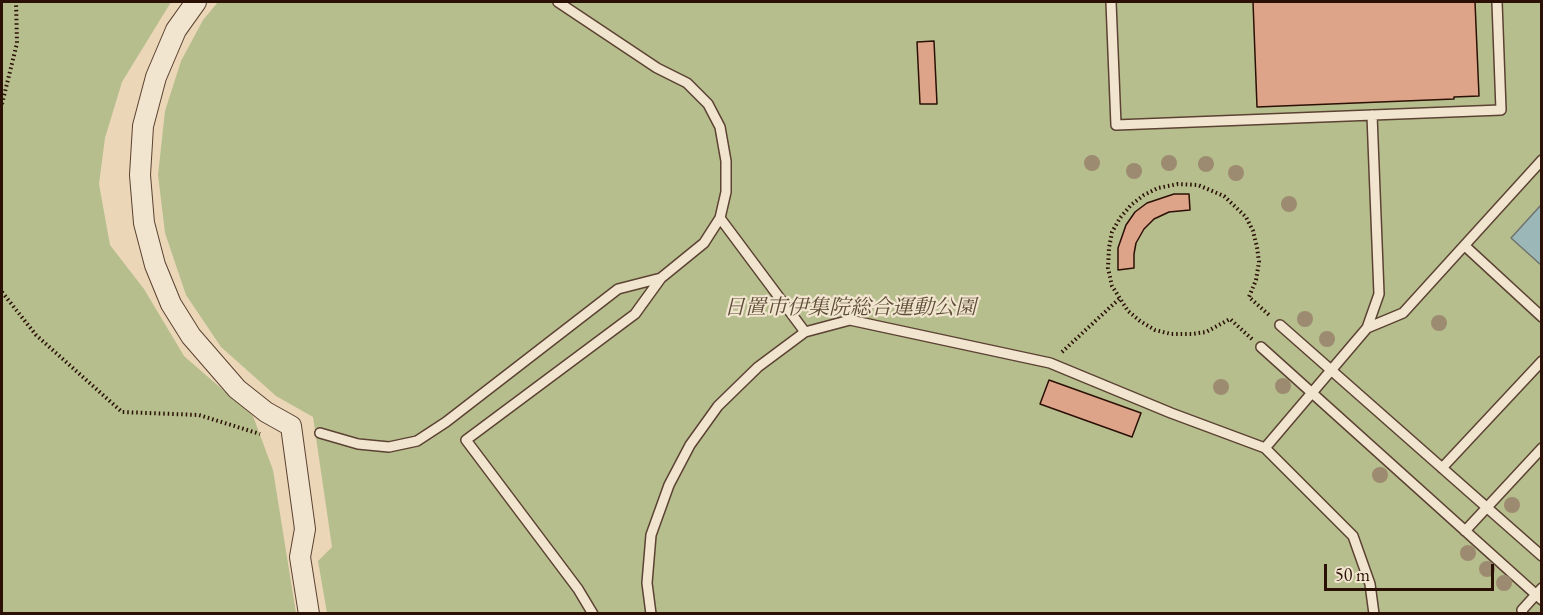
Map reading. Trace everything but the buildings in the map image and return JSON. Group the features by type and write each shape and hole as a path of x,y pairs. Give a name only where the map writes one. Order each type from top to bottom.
{"street":[{"path":"196,2 176,30 156,77 143,126 140,176 144,223 155,265 171,304 191,336 237,389 266,412 291,426 305,530 300,557 309,614"}],"lane":[{"path":"558,2 657,68 687,83 708,104 720,127 726,161 726,192 720,218 704,243 661,278 635,314 466,440 579,589 593,614"},
{"path":"1111,2 1116,125 1501,110 1497,2"},
{"path":"1265,448 1367,328 1379,294 1372,115"},
{"path":"1367,328 1403,314 1542,160"},
{"path":"720,218 805,332"},
{"path":"1465,246 1542,317"},
{"path":"320,433 357,444 389,447 417,441 446,422 618,289 661,278"},
{"path":"651,614 647,584 651,535 669,485 690,445 718,406 758,367 805,332 850,320 1050,363 1171,413 1265,448 1353,536 1370,584 1374,614"},
{"path":"1280,325 1542,556"},
{"path":"1261,347 1465,531 1540,594 1522,609 1523,614"},
{"path":"1442,468 1542,361"},
{"path":"1465,531 1542,448"}],"path":[{"path":"2,104 17,43 16,2"},
{"path":"1261,347 1230,319 1206,332 1171,334 1155,330 1128,311 1113,286 1108,268 1108,248 1120,218 1131,205 1158,188 1179,184 1198,185 1224,196 1246,217 1257,246 1259,262 1256,280 1249,297 1280,325"},
{"path":"2,292 36,335 122,412 199,415 292,444"},
{"path":"1050,363 1119,299"}],"green space":[{"path":"2,2 171,2 122,82 105,138 99,184 110,245 144,289 184,356 253,416 273,470 296,613 2,613"},
{"name":"日置市伊集院総合運動公園","path":"218,2 1541,2 1541,613 327,613 318,561 332,547 313,417 276,396 221,347 186,295 165,233 158,175 165,111 181,61 203,20"}],"water":[{"path":"1541,205 1541,265 1511,238"}]}
